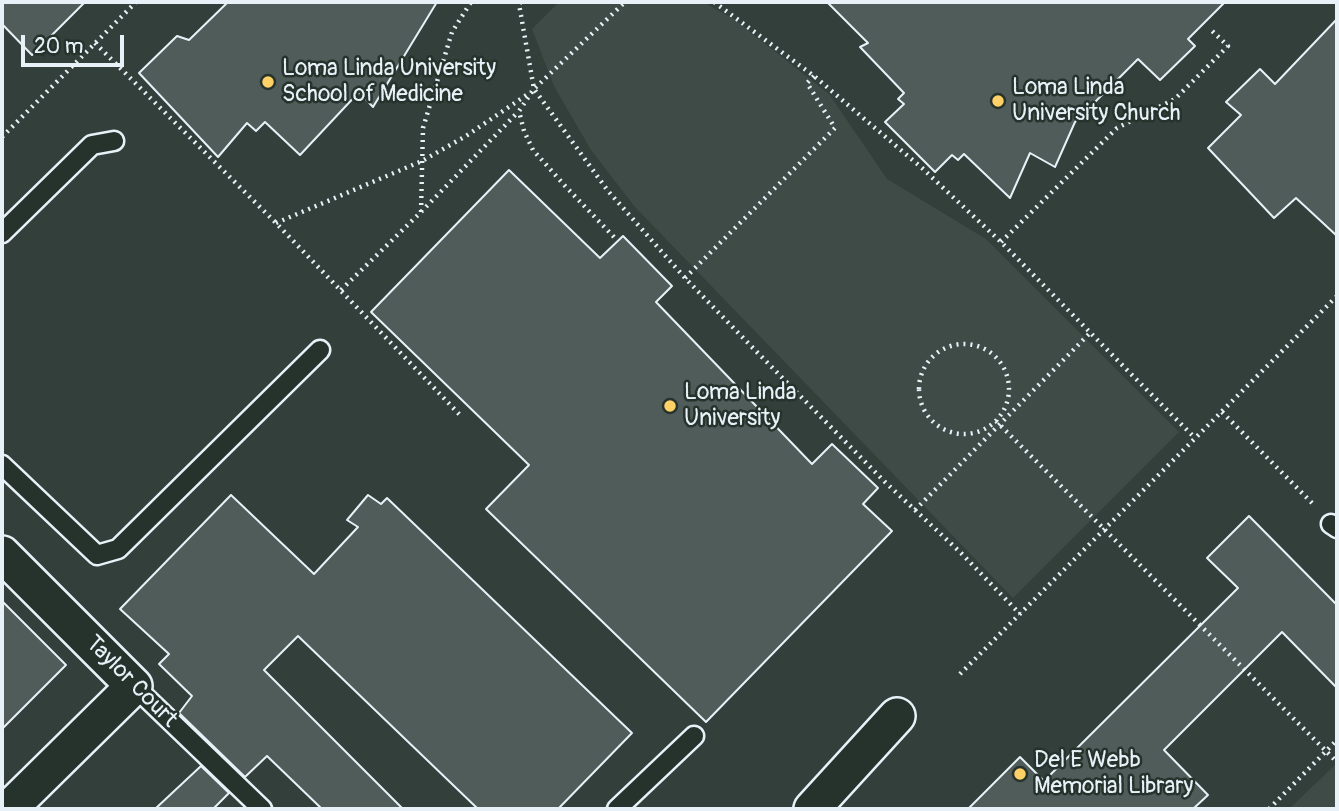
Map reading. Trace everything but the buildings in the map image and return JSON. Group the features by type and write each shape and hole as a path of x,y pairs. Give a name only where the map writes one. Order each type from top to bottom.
{"street":[{"name":"Taylor Court","path":"2,554 134,686"},
{"path":"9,809 134,686"},
{"path":"812,809 897,716"}],"lane":[{"path":"2,233 92,145 114,141"},
{"path":"2,465 97,555 118,549 320,350"},
{"name":"Taylor Court","path":"134,686 262,809"},
{"path":"617,809 694,736"}],"path":[{"path":"2,137 136,2"},
{"path":"421,212 424,128 452,32 471,2"},
{"path":"521,2 519,4 534,89 608,191 685,278 885,482 961,553 1020,614"},
{"path":"276,223 422,161 466,136 534,89 625,2"},
{"path":"714,2 814,76 922,168 1001,242 1195,438"},
{"path":"1001,242 1117,128 1175,99 1228,46 1210,29"},
{"path":"95,43 276,223 460,415"},
{"path":"685,278 835,128 807,83 814,76"},
{"path":"341,290 519,111 534,89"},
{"path":"519,111 533,150 614,237"},
{"path":"960,674 1337,296"},
{"path":"915,510 998,422 1090,333"},
{"path":"967,344 981,347 1003,366 1009,395 998,422 969,434 954,433 941,428 929,418 922,405 920,383 928,363 939,352 952,346 967,344"},
{"path":"1222,411 1334,526"},
{"path":"998,422 1337,762"},
{"path":"1269,809 1337,740"}],"shaded area":[{"name":"Loma Linda University","path":"2,2 1337,2 1337,809 2,809"},
{"path":"559,2 703,2 735,20 829,94 887,179 986,239 1179,432 1013,598 635,207 591,150 554,86 532,29"},
{"path":"1337,763 1337,809 1289,809"}],"place":[{"name":"Loma Linda University School of Medicine","path":"268,82"},
{"name":"Loma Linda University Church","path":"998,101"},
{"name":"Loma Linda University","path":"670,406"},
{"name":"Del E Webb Memorial Library","path":"1020,774"}]}
